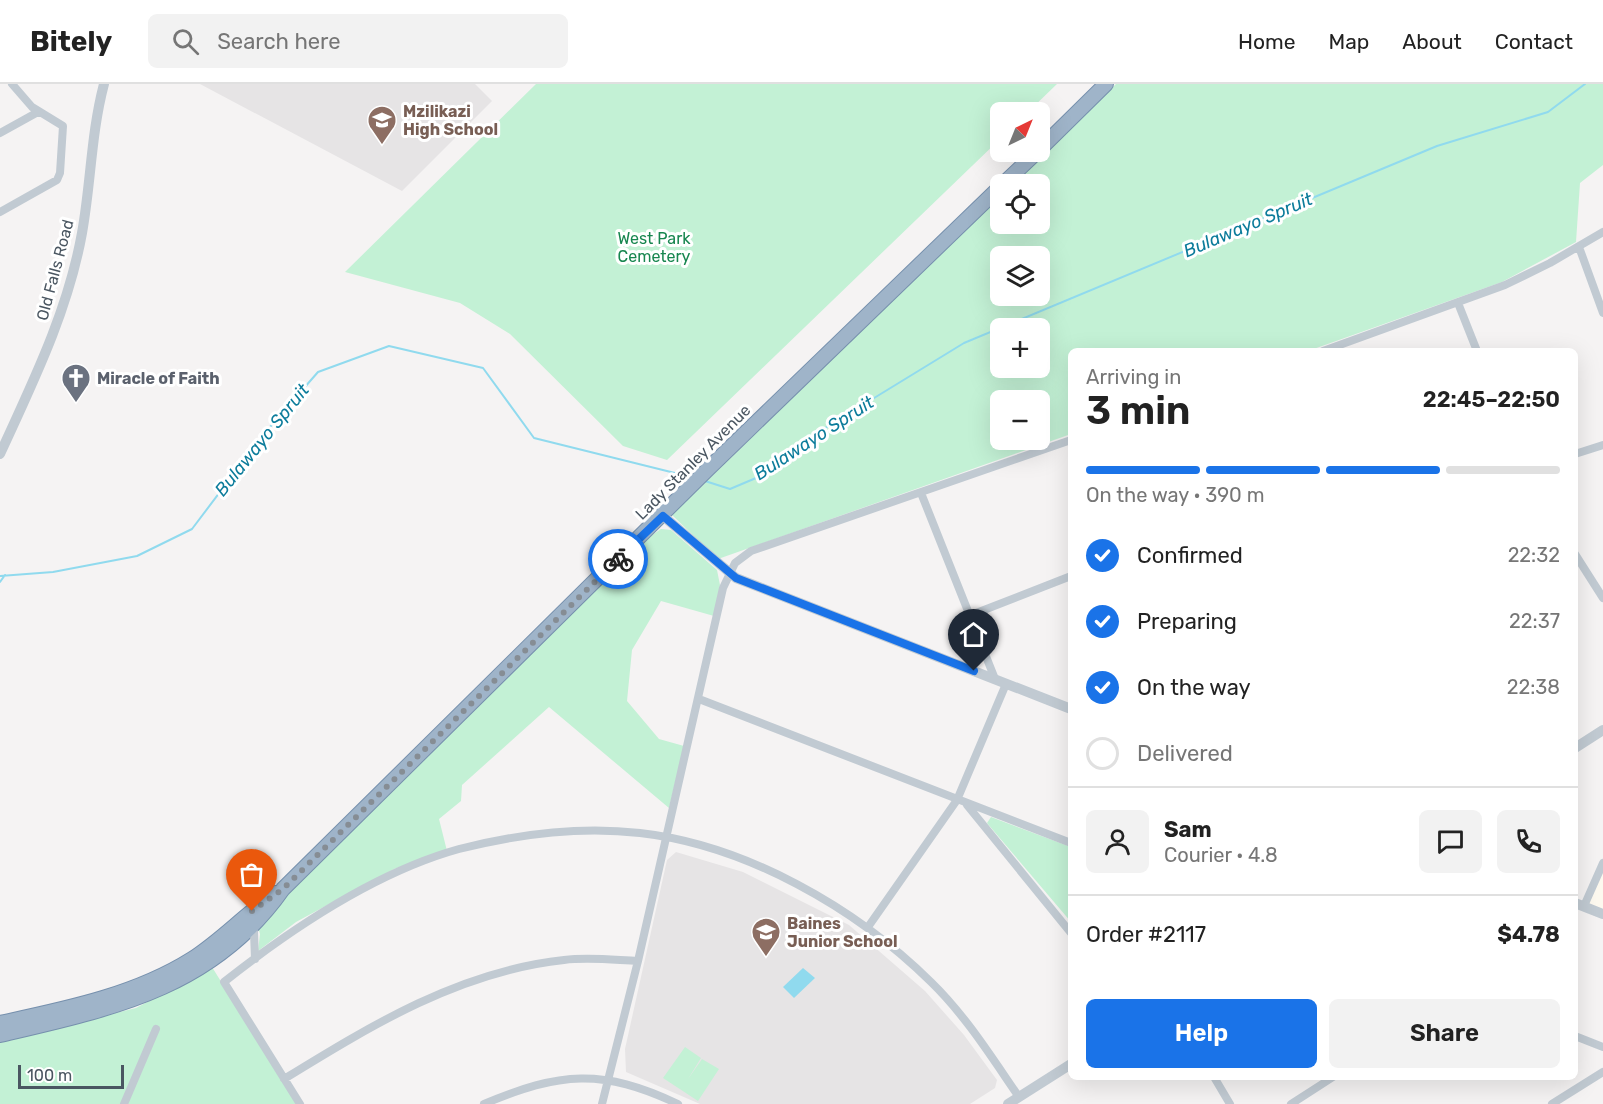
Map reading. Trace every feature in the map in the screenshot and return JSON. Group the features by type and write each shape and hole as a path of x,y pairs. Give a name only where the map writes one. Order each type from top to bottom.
{"highway":[{"name":"Lady Stanley Avenue","path":"1050,138 1106,84"},
{"name":"Lady Stanley Avenue","path":"1014,174 1026,162"},
{"name":"Lady Stanley Avenue","path":"0,1023 83,1004 155,979 194,958 268,909 283,889 708,469 990,198"},
{"name":"Lady Stanley Avenue","path":"0,1035 98,1011 172,985 202,968 247,922"}],"street":[{"path":"0,212 53,184 59,177 63,126 38,112 18,94 12,84"},
{"path":"18,94 24,84"},
{"name":"Old Falls Road","path":"0,454 54,333 69,290 82,233 95,123 104,84"},
{"path":"0,133 38,112"},
{"path":"1334,348 1504,285 1579,247 1603,232"},
{"path":"1579,247 1603,313"},
{"path":"1458,303 1476,348"},
{"path":"602,1104 638,961 664,837 728,573 735,563 751,551 1068,441"},
{"path":"1578,453 1603,445"},
{"path":"921,493 995,680"},
{"path":"663,516 728,573 1068,708"},
{"path":"1578,559 1603,598"},
{"path":"971,615 1068,577"},
{"path":"868,927 957,800 1006,684"},
{"path":"699,699 1068,842"},
{"path":"1578,746 1603,730"},
{"path":"966,804 1068,929"},
{"path":"300,1104 224,982 298,927 398,872 458,850 526,835 573,831 638,833 664,837 765,870 807,890 868,927 932,982 954,1007 1019,1097"},
{"path":"1603,863 1580,905 1603,914"},
{"path":"247,922 254,932 255,959"},
{"path":"284,1079 349,1039 447,989 502,971 565,960 638,961"},
{"path":"124,1104 156,1029"},
{"path":"1578,1037 1603,1047"},
{"path":"1008,1104 1068,1066"},
{"path":"1552,1104 1603,1072"},
{"path":"484,1104 545,1083 591,1077 608,1078 651,1091 678,1104"},
{"path":"1216,1080 1230,1104"},
{"path":"1291,1104 1328,1080"}],"shaded area":[{"name":"Mzilikazi High School","path":"200,84 475,84 492,101 402,191"},
{"name":"Baines Junior School","path":"676,852 743,872 849,925 925,991 964,1035 997,1080 995,1088 970,1104 700,1104 626,1072 625,1049 667,860"},
{"path":"1603,869 1603,909 1588,903"}],"green space":[{"name":"West Park Cemetery","path":"536,84 1057,84 1038,102 990,102 990,149 667,460 623,446 510,334 460,303 345,272"},
{"path":"1116,84 1603,84 1603,165 1580,183 1576,242 1502,282 1316,348 1068,348 1068,435 1050,441 1050,390 990,390 990,450 1026,450 718,559 672,515 990,206 990,234 1050,234 1050,174 1023,174 1036,162 1050,162 1050,148"},
{"path":"661,529 671,530 717,570 720,585 714,616 661,601 632,650 627,701 659,739 684,746 669,808 549,707 462,785 461,801 439,819 447,851 394,869 296,922 258,951 260,934 258,927 288,889 649,537"},
{"path":"991,817 1068,846 1068,918 987,823"},
{"path":"212,967 297,1104 0,1104 0,1041 136,1008"},
{"path":"685,1047 701,1058 688,1079 702,1059 719,1069 698,1101 663,1078"}],"water":[{"path":"803,968 815,978 794,998 783,987"}],"waterway":[{"name":"Bulawayo Spruit","path":"705,481 730,489 756,478 812,436 964,343 1437,146 1548,112 1585,84"},
{"name":"Bulawayo Spruit","path":"0,576 53,572 137,556 192,529 263,435 318,372 389,346 483,368 534,438 691,477"},
{"name":"Bulawayo Spruit","path":"0,582 5,575"}],"way so far":[{"path":"252,911 283,889 618,559"}],"place":[{"name":"Mzilikazi High School","path":"382,146"},
{"name":"Miracle of Faith","path":"76,404"},
{"name":"Baines Junior School","path":"766,958"}],"route":[{"path":"618,559 663,516 721,568 736,578 974,671"}]}
